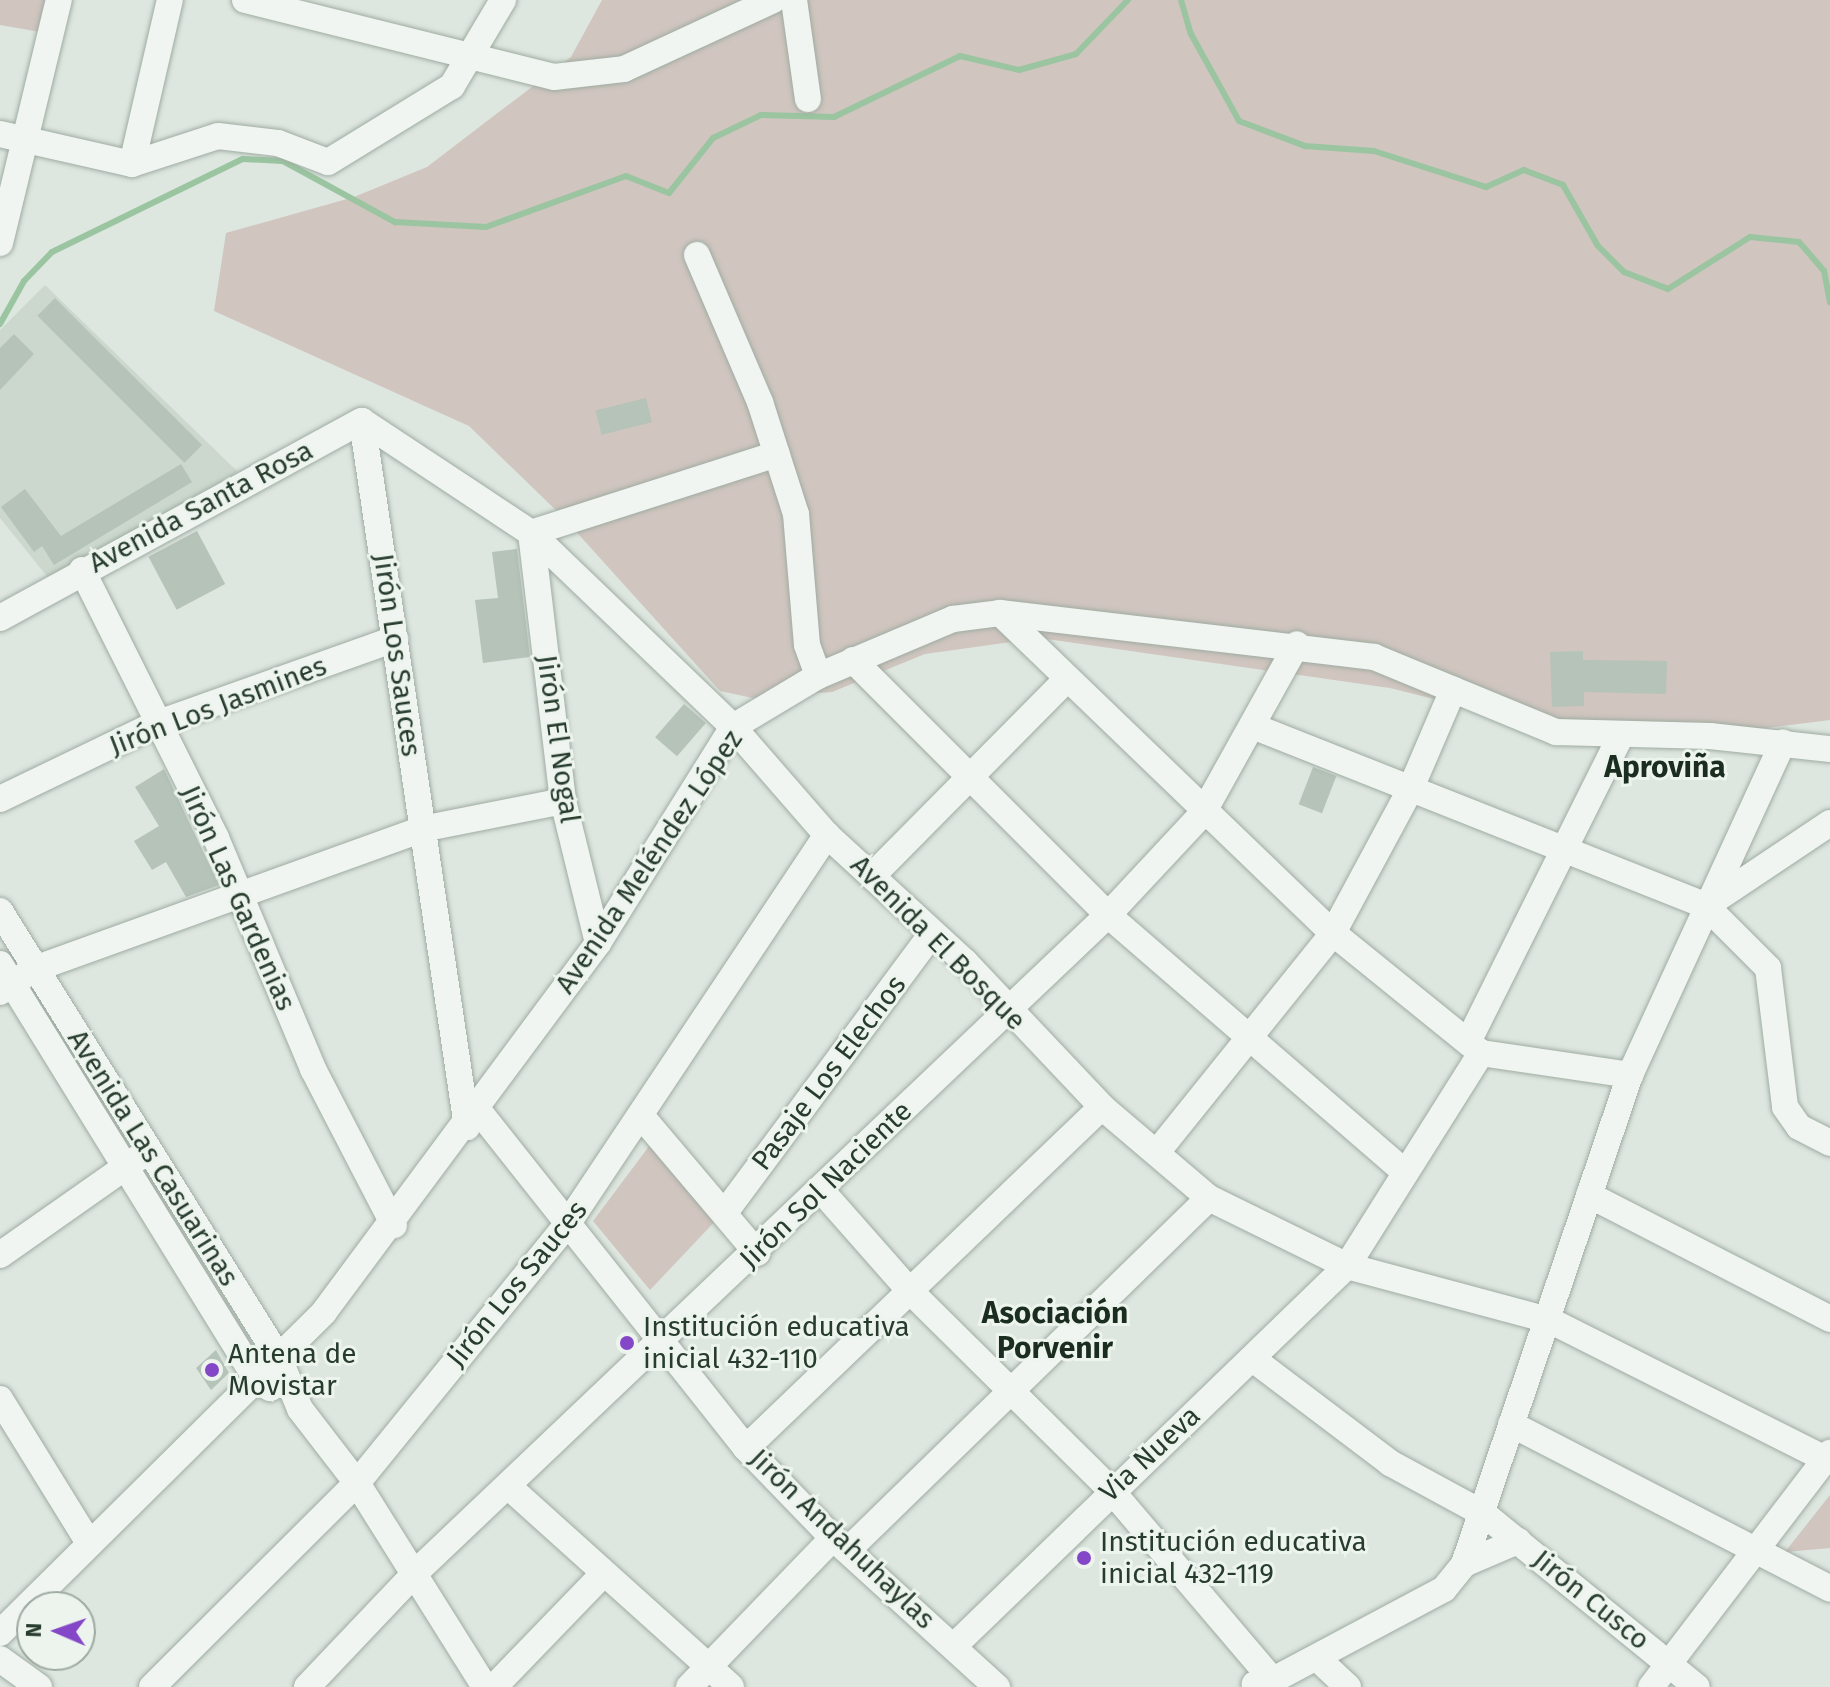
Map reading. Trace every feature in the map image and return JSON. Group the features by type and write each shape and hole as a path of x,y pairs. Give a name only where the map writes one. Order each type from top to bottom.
{"street":[{"path":"0,243 12,137 59,0"},
{"path":"132,164 170,0"},
{"path":"245,0 554,77 624,69 773,0"},
{"path":"12,137 132,164 218,136 278,143 328,162 452,86 503,0"},
{"path":"794,0 808,99"},
{"path":"697,255 777,454 796,514 807,645 818,676"},
{"name":"Avenida El Bosque","path":"362,421 403,443 531,533 733,727 827,835 873,875 1102,1107 1158,1151 1209,1198 1347,1266 1549,1320 1827,1456"},
{"name":"Avenida Santa Rosa","path":"0,618 82,570 362,421"},
{"name":"Jirón Los Sauces","path":"362,421 422,829 472,1118"},
{"path":"531,533 777,454"},
{"name":"Jirón El Nogal","path":"531,533 563,801 598,943"},
{"name":"Jirón Las Gardenias","path":"82,570 242,898 313,1069 394,1225"},
{"path":"1000,613 1203,813 1333,933 1475,1047 1630,1075"},
{"name":"Avenida Meléndez López","path":"0,1633 279,1358 394,1225 598,943 733,727 818,676 953,619 1000,613 1297,644 1374,657 1529,725 1620,737 1783,743 1830,749"},
{"name":"Jirón Los Jasmines","path":"0,799 156,724 395,639"},
{"name":"Jirón Sol Naciente","path":"307,1687 415,1573 757,1253 820,1189 1108,915 1203,813 1255,727 1297,644"},
{"path":"853,660 968,780 1108,915 1404,1171"},
{"path":"873,875 1067,679"},
{"path":"1158,1151 1253,1040 1333,933 1411,788 1453,690"},
{"path":"1255,727 1706,906 1768,968 1785,1107 1799,1127 1830,1143"},
{"name":"Via Nueva","path":"955,1645 1110,1489 1254,1360 1347,1266 1475,1047 1620,737"},
{"path":"820,1189 910,1291 1110,1489 1259,1684 1318,1659 1444,1589 1464,1564 1484,1514 1511,1424 1549,1320 1630,1075 1783,743"},
{"path":"4,980 242,898 422,829 563,801"},
{"path":"1706,906 1830,823"},
{"name":"Jirón Los Sauces","path":"152,1687 357,1483 568,1223 643,1118 827,835"},
{"name":"Avenida Las Casuarinas","path":"0,911 138,1158 256,1379 300,1409"},
{"name":"Pasaje Los Elechos","path":"726,1211 932,934"},
{"name":"Avenida Las Casuarinas","path":"4,980 138,1158 279,1358 300,1409 357,1483 485,1687"},
{"path":"746,1448 1102,1107"},
{"path":"472,1118 568,1223"},
{"path":"643,1118 726,1211 757,1253"},
{"path":"0,1255 138,1158"},
{"path":"1589,1195 1830,1319"},
{"path":"689,1687 841,1544 1011,1392 1209,1198"},
{"name":"Jirón Andahuhaylas","path":"568,1223 746,1448 841,1544 955,1645 997,1687"},
{"name":"Jirón Cusco","path":"1254,1360 1390,1463 1484,1514 1697,1687"},
{"path":"0,1399 9,1438 89,1543"},
{"path":"1511,1424 1830,1589"},
{"path":"1651,1687 1827,1456"},
{"path":"508,1486 731,1687"},
{"path":"1464,1564 1518,1541"},
{"path":"494,1687 604,1573"},
{"path":"0,1659 39,1687"},
{"path":"1318,1659 1348,1687"}],"shaded area":[{"path":"0,0 51,0 46,33 0,25"},
{"path":"602,0 1830,0 1830,720 1759,729 1510,718 1390,688 1040,638 925,654 832,692 753,698 720,691 562,516 469,426 214,311 226,233 354,197 427,167 571,57"},
{"path":"45,285 238,472 50,580 0,518 0,330"},
{"path":"653,1141 721,1215 650,1290 593,1221"},
{"path":"1830,1495 1830,1548 1785,1552"}],"building":[{"path":"55,298 202,445 184,463 37,316"},
{"path":"14,334 34,354 0,390 0,348"},
{"path":"646,398 652,422 602,435 596,411"},
{"path":"181,464 192,482 54,565 42,546 34,552 1,507 25,489 61,536"},
{"path":"197,531 225,584 177,610 148,557"},
{"path":"517,549 530,657 483,663 475,600 498,598 492,552"},
{"path":"1583,651 1583,660 1667,661 1666,694 1584,692 1584,706 1552,707 1550,652"},
{"path":"684,704 706,723 677,756 655,737"},
{"path":"1313,767 1336,776 1322,813 1299,804"},
{"path":"164,769 219,885 186,897 166,862 152,870 134,841 159,826 135,787"},
{"name":"Antena de Movistar","path":"216,1350 229,1373 211,1390 196,1368"}],"waterway":[{"path":"0,324 24,281 52,252 243,159 283,161 395,222 486,227 626,176 669,193 713,138 761,115 834,117 960,56 1019,70 1076,54 1128,0"},
{"path":"1181,0 1191,34 1239,121 1305,146 1374,151 1486,187 1524,170 1563,185 1598,246 1624,272 1668,289 1750,237 1799,242 1824,271 1830,302"}],"place":[{"name":"Institución educativa inicial 432-110","path":"627,1343"},
{"name":"Antena de Movistar","path":"212,1370"},
{"name":"Institución educativa inicial 432-119","path":"1084,1558"}],"district":[{"name":"Aproviña","path":"1665,767"},
{"name":"Asociación Porvenir","path":"1055,1330"}]}
